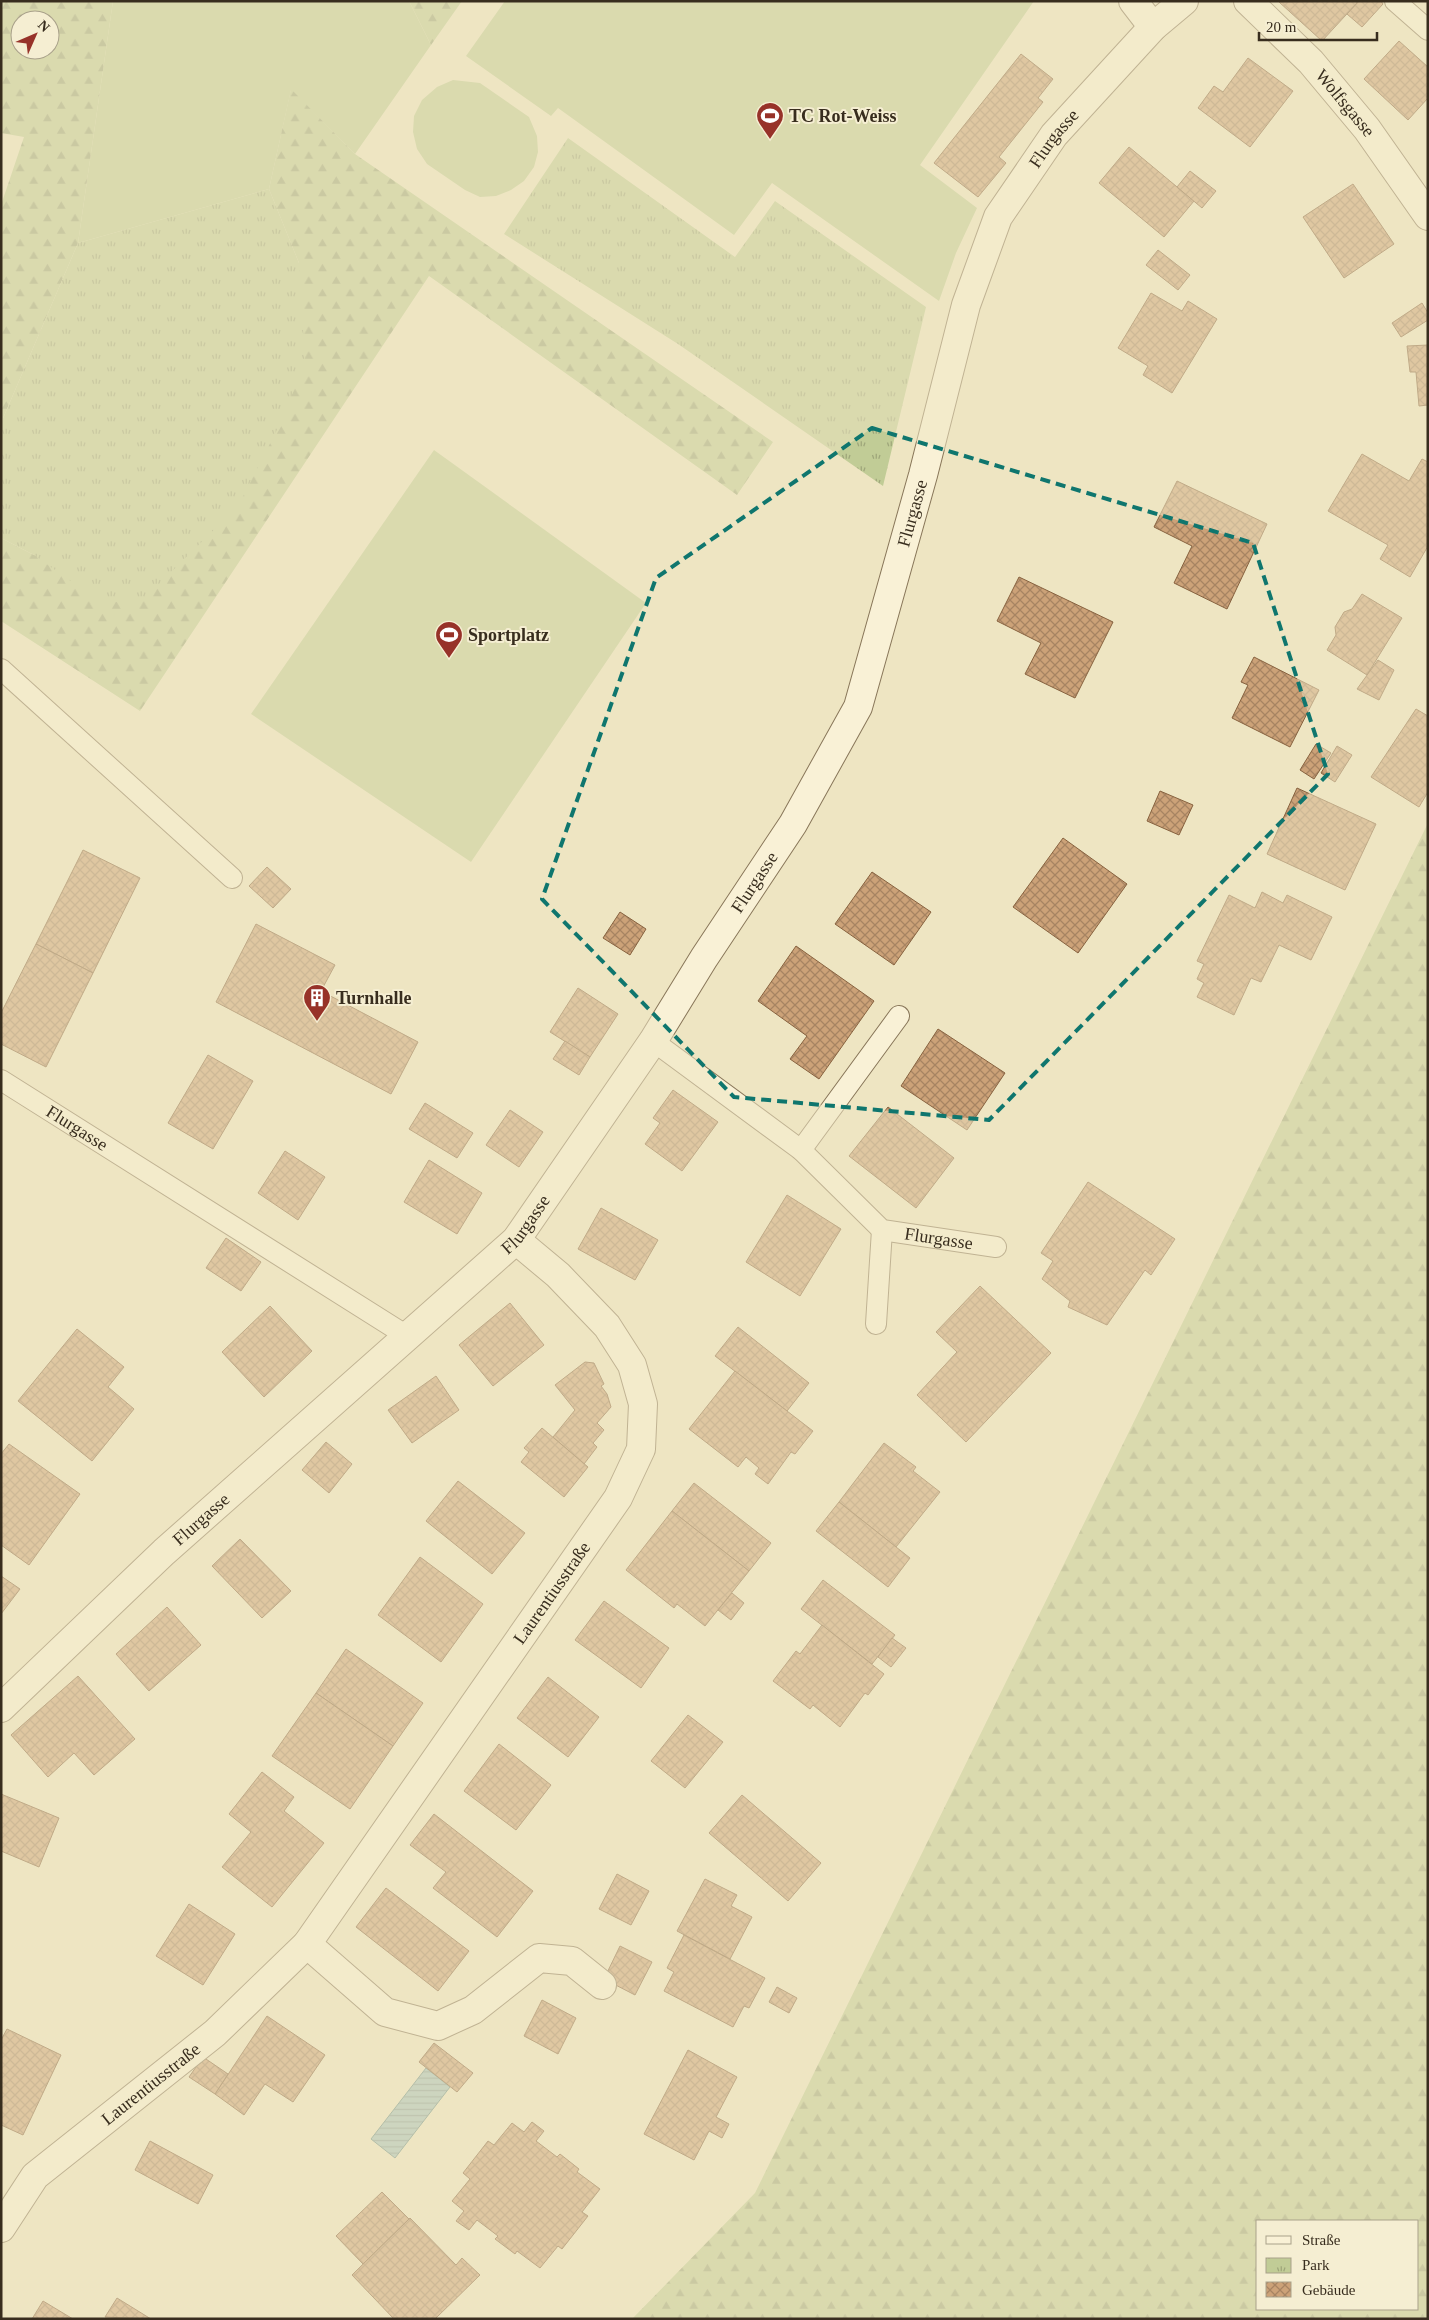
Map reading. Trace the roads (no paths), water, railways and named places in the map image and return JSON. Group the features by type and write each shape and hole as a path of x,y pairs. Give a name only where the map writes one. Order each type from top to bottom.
{"street":[{"path":"1133,1 1153,27"},
{"name":"Flurgasse","path":"1,1708 164,1552 516,1240 653,1041 793,824 858,707 922,475 966,305 998,217 1054,135 1153,27 1184,1"},
{"name":"Wolfsgasse","path":"1248,1 1311,62 1367,129 1428,216"},
{"name":"Laurentiusstraße","path":"1,2228 35,2176 214,2033 307,1944 618,1498 641,1449 643,1404 632,1365 607,1326 558,1275 516,1240"},
{"path":"307,1944 385,2012 438,2026 473,2010 539,1958 572,1961 602,1985"}],"lane":[{"path":"1395,1 1428,30"},
{"path":"1,669 232,878"},
{"path":"801,1150 899,1016"},
{"name":"Flurgasse","path":"653,1041 801,1150 882,1230 996,1247"},
{"name":"Flurgasse","path":"1,1080 407,1336"},
{"name":"Flurgasse","path":"876,1324 882,1230"}],"water":[{"path":"426,2068 450,2087 395,2158 371,2139"}],"place":[{"name":"TC Rot-Weiss","path":"770,140"},
{"name":"Sportplatz","path":"449,659"},
{"name":"Turnhalle","path":"317,1022"}]}
